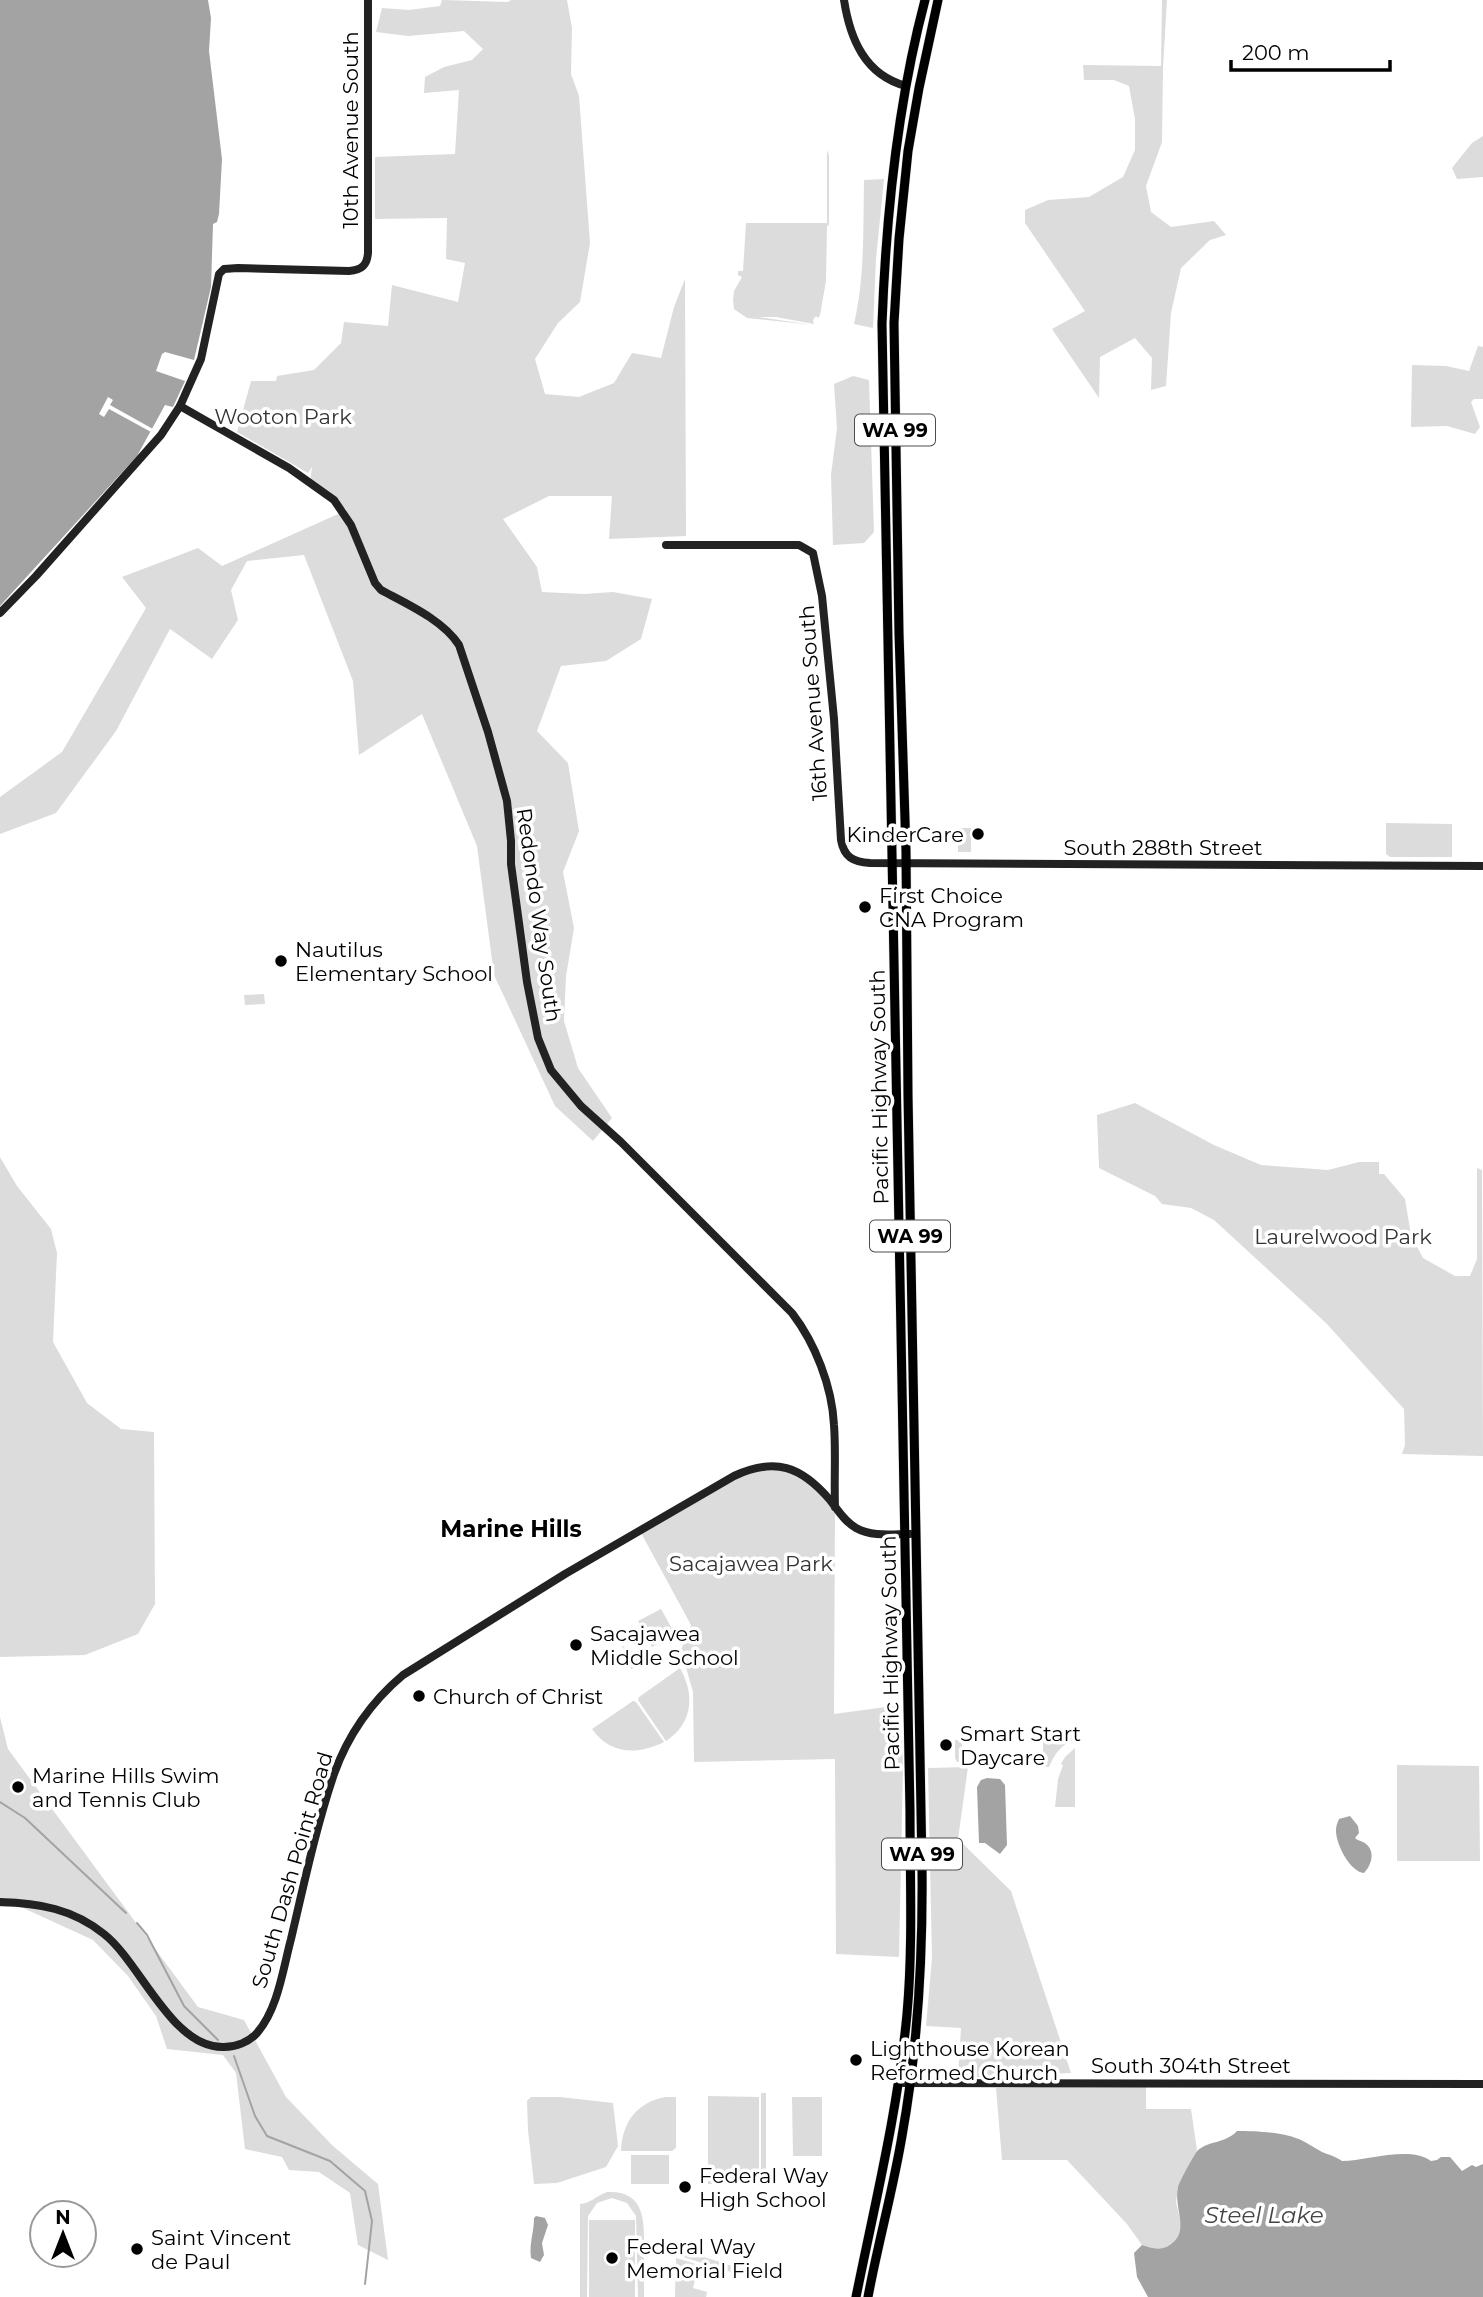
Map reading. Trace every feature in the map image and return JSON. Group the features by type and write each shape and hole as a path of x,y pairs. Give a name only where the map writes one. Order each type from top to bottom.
{"main road":[{"name":"Pacific Highway South","path":"856,2297 886,2159 898,2083 911,1958 882,324 893,180 906,86 925,0"},
{"name":"Pacific Highway South","path":"868,2297 911,2083 922,1947 906,864 894,323 901,210 914,117 938,0"},
{"path":"901,210 897,185 910,94 906,86"},
{"path":"886,256 887,315 894,323"},
{"path":"884,457 891,496 897,498"},
{"path":"897,1129 903,1159 904,1196 906,1200 910,1200"},
{"path":"899,1213 905,1217 905,1255 911,1289"},
{"path":"907,1661 912,1673 914,1702 919,1708"}],"street":[{"name":"10th Avenue South","path":"180,406 201,359 221,271 238,268 349,271 362,268 367,260 368,0"},
{"path":"844,0 858,45 871,67 887,79 906,86"},
{"path":"0,613 144,457 180,406"},
{"name":"Redondo Way South","path":"180,406 289,468 334,500 351,525 374,583 381,590 437,623 452,635 459,645 488,732 507,801 511,864 522,949 535,1022 545,1058 558,1081 570,1095 629,1150 800,1323 824,1378 831,1406 834,1426 835,1507"},
{"name":"16th Avenue South","path":"666,545 799,545 810,551 815,559 822,596 834,719 840,835 846,854"},
{"name":"South 288th Street","path":"846,854 861,863 906,864 1483,866"},
{"name":"South Dash Point Road","path":"0,1902 49,1906 83,1920 120,1948 164,2009 188,2034 215,2047 244,2043 258,2032 265,2022 276,1995 334,1774 351,1735 368,1710 384,1691 403,1675 565,1574 743,1472 767,1466 791,1469 810,1480 843,1518 863,1531 878,1534 916,1534"},
{"name":"South 304th Street","path":"898,2083 1483,2084"}],"green space":[{"name":"Wooton Park","path":"442,0 567,0 572,28 571,74 579,96 590,243 580,302 558,323 535,359 545,394 579,397 614,383 632,353 661,358 674,307 685,279 686,536 609,539 612,496 549,496 503,519 537,567 542,592 613,592 652,599 641,639 606,661 561,666 537,731 568,763 579,831 563,872 574,928 566,976 564,1021 578,1068 612,1118 593,1141 555,1106 494,975 477,846 422,714 359,755 353,681 304,555 247,561 231,590 238,620 212,659 170,629 116,731 56,813 0,834 0,797 62,752 146,608 122,577 198,548 222,566 347,510 310,482 312,467 308,473 237,432 251,381 276,381 277,376 314,370 341,343 344,322 388,326 392,285 458,302 465,263 446,259 447,218 375,219 375,157 455,154 459,90 424,93 425,77 444,67 472,60 483,49 464,31 408,36 376,32 382,8 409,10 440,6"},
{"path":"1162,0 1167,0 1162,142 1146,186 1151,212 1171,227 1214,221 1226,235 1210,240 1181,268 1171,313 1166,386 1151,390 1152,358 1135,338 1100,357 1099,398 1052,329 1085,311 1025,223 1025,210 1048,200 1089,197 1123,177 1135,150 1135,119 1129,86 1114,80 1084,80 1083,65 1161,66"},
{"path":"1483,136 1483,177 1457,179 1452,168 1472,143"},
{"path":"827,150 829,225 826,281 820,315 813,320 814,324 776,317 758,317 813,325 747,318 734,309 733,301 734,291 742,277 738,275 738,271 743,271 746,223 827,223"},
{"path":"884,179 873,328 854,324 862,270 864,180"},
{"path":"1478,346 1483,347 1483,399 1474,399 1471,402 1480,427 1475,434 1447,426 1411,427 1412,365 1446,366 1469,371"},
{"path":"853,376 869,380 874,532 864,543 833,545 831,475 837,428 834,384"},
{"path":"1386,823 1452,824 1452,857 1390,857 1386,854"},
{"path":"958,828 971,828 971,852 958,852"},
{"path":"264,994 265,1004 245,1005 244,995"},
{"name":"Laurelwood Park","path":"1135,1103 1214,1145 1261,1165 1328,1170 1359,1162 1379,1162 1379,1174 1384,1174 1405,1199 1411,1235 1423,1258 1455,1276 1470,1276 1477,1259 1477,1168 1482,1170 1483,1456 1402,1454 1405,1445 1404,1409 1326,1323 1214,1220 1191,1208 1162,1204 1155,1196 1099,1168 1097,1115"},
{"path":"0,1157 17,1186 51,1229 57,1253 53,1342 87,1403 121,1429 154,1432 155,1604 138,1634 85,1655 0,1657"},
{"name":"Sacajawea Park","path":"791,1469 835,1507 834,1714 901,1705 903,1767 899,1957 836,1954 835,1759 694,1762 693,1692 681,1650 691,1625 640,1531 743,1472"},
{"path":"661,1609 675,1634 652,1647 638,1621"},
{"path":"622,1646 630,1649 636,1656 638,1662 634,1668 631,1669"},
{"path":"680,1668 688,1688 689,1708 682,1726 666,1741 638,1700"},
{"path":"633,1701 664,1742 644,1749 625,1750 607,1744 592,1729"},
{"path":"0,1717 8,1749 198,2007 244,2020 286,2097 333,2146 378,2184 388,2260 358,2245 350,2193 319,2172 289,2170 282,2157 245,2149 236,2073 223,2055 167,2049 156,2016 128,1976 93,1940 21,1907 0,1907"},
{"path":"1043,1734 1076,1735 1075,1739 1059,1750 1049,1767 1043,1767"},
{"path":"955,1740 961,1740 965,1762 957,1762 955,1758"},
{"path":"1075,1748 1075,1807 1055,1807 1058,1779 1063,1765 1061,1764"},
{"path":"1397,1765 1479,1766 1480,1861 1397,1861"},
{"path":"968,1767 958,1839 1011,1891 1071,2073 958,2078 961,2028 926,2026 932,1958 928,1768"},
{"path":"1146,2085 1146,2109 1191,2109 1197,2150 1178,2187 1176,2202 1181,2234 1163,2249 1142,2245 1127,2224 1067,2160 1002,2160 996,2088"},
{"path":"761,2093 766,2093 766,2172 761,2172"},
{"path":"708,2096 759,2097 759,2185 708,2184"},
{"path":"531,2097 560,2097 613,2103 618,2146 606,2167 557,2183 534,2184 527,2101"},
{"path":"676,2097 676,2148 672,2151 621,2151 624,2131 633,2115 647,2103"},
{"path":"792,2097 822,2097 822,2156 793,2156"},
{"path":"631,2155 669,2155 669,2184 631,2184"},
{"path":"607,2192 630,2197 640,2211 644,2231 644,2297 638,2297 636,2216 627,2203 612,2198 597,2203 588,2216 587,2297 580,2297 580,2204"},
{"name":"Federal Way Memorial Field","path":"589,2220 635,2220 635,2297 589,2297"},
{"path":"680,2251 742,2269 740,2275 677,2255"},
{"path":"676,2258 699,2265 693,2288 707,2292 706,2297 675,2297"}],"water":[{"path":"0,0 208,0 211,18 209,51 222,159 219,214 217,222 213,224 211,287 194,360 165,352 156,371 185,381 173,407 165,405 137,456 0,606"},
{"path":"1000,1779 1005,1785 1007,1845 1000,1854 985,1843 979,1843 977,1787 981,1780"},
{"path":"1350,1816 1358,1826 1359,1833 1355,1838 1369,1847 1372,1855 1369,1867 1364,1873 1349,1863 1337,1836 1339,1819"},
{"name":"Steel Lake","path":"1237,2131 1288,2136 1342,2161 1412,2154 1431,2161 1450,2157 1462,2171 1472,2165 1476,2167 1483,2164 1483,2297 1148,2297 1137,2277 1134,2253 1142,2245 1162,2248 1175,2241 1180,2227 1177,2195 1183,2175 1199,2150 1226,2139"},
{"path":"536,2216 545,2218 548,2225 542,2243 544,2255 540,2262 531,2258"}],"pier":[{"path":"108,397 113,400 110,405 153,429 151,432 109,409 104,417 99,414"}],"waterway":[{"path":"0,1802 25,1818 126,1913"},
{"path":"137,1923 147,1935 184,2006 218,2040"},
{"path":"234,2056 255,2116 267,2136 330,2161 365,2191 372,2221 365,2284"}],"place":[{"name":"KinderCare","path":"978,834"},
{"name":"First Choice CNA Program","path":"865,907"},
{"name":"Nautilus Elementary School","path":"281,961"},
{"name":"Sacajawea Middle School","path":"576,1645"},
{"name":"Church of Christ","path":"419,1696"},
{"name":"Smart Start Daycare","path":"946,1745"},
{"name":"Marine Hills Swim and Tennis Club","path":"18,1787"},
{"name":"Lighthouse Korean Reformed Church","path":"856,2060"},
{"name":"Federal Way High School","path":"685,2187"},
{"name":"Saint Vincent de Paul","path":"137,2249"},
{"name":"Federal Way Memorial Field","path":"612,2258"}],"district":[{"name":"Marine Hills","path":"511,1529"}]}
